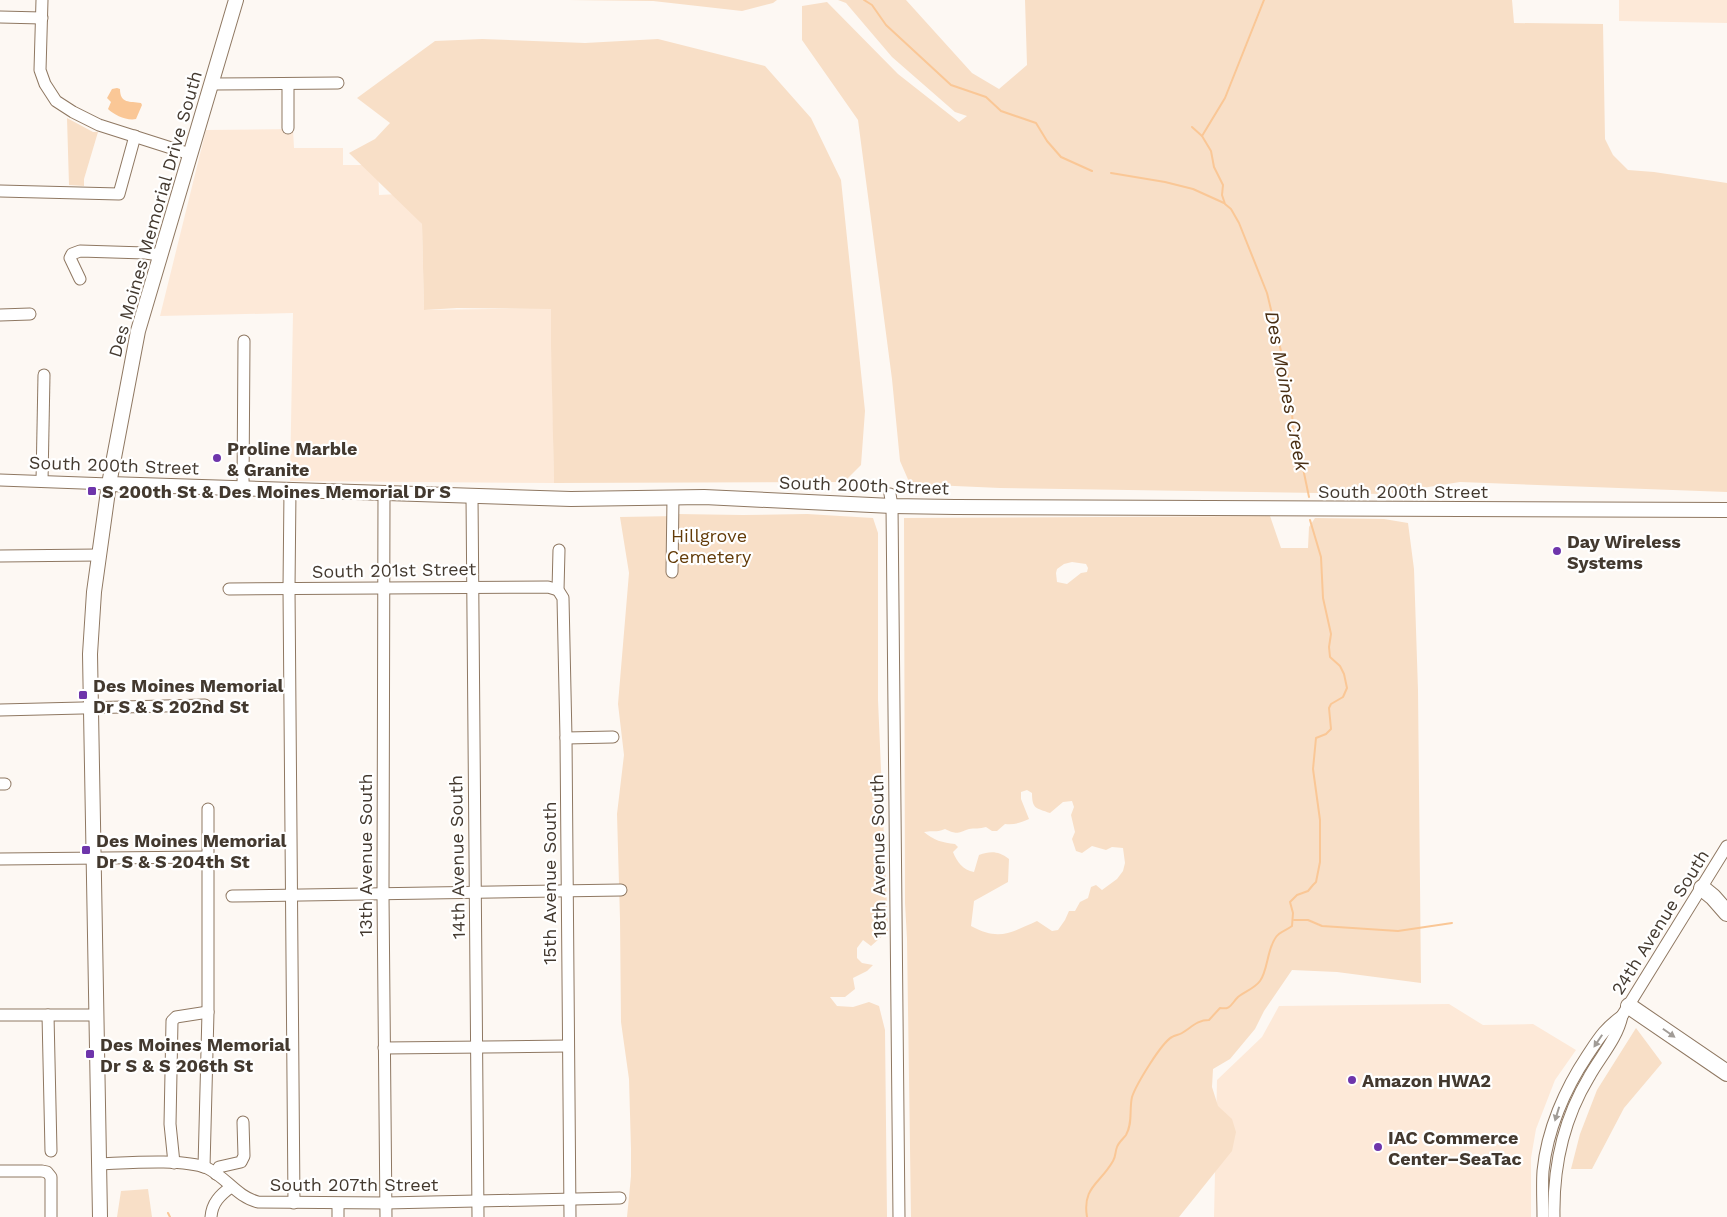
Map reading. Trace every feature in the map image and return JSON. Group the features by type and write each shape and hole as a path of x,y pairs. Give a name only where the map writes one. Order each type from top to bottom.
{"highway":[{"path":"1702,888 1714,897 1727,913"},
{"path":"1626,1011 1727,1073"}],"main road":[{"name":"Des Moines Memorial Drive South","path":"100,1217 91,626 109,484 138,330 236,0"},
{"name":"South 200th Street","path":"109,484 612,500 673,498 1727,510"}],"street":[{"path":"42,0 40,70 50,94 63,107 80,116 190,154"},
{"path":"0,17 42,18"},
{"path":"212,84 338,83"},
{"path":"288,84 288,128"},
{"path":"0,190 119,194 135,136"},
{"path":"80,279 70,258 72,254 80,251 160,255"},
{"path":"0,315 30,314"},
{"path":"243,488 244,341"},
{"path":"42,482 44,375"},
{"name":"South 200th Street","path":"0,480 109,484"},
{"path":"290,490 289,589 293,894 294,1203"},
{"name":"13th Avenue South","path":"384,494 383,894 386,1217"},
{"name":"14th Avenue South","path":"472,496 478,1217"},
{"path":"672,572 673,498"},
{"name":"18th Avenue South","path":"891,500 899,1217"},
{"name":"15th Avenue South","path":"559,550 558,590 563,598 566,738 570,1217"},
{"path":"0,556 99,555"},
{"name":"South 201st Street","path":"229,589 548,587 558,590"},
{"path":"0,710 205,705"},
{"path":"566,738 613,737"},
{"path":"204,1167 208,1012 208,809"},
{"name":"24th Avenue South","path":"1554,1217 1554,1190 1557,1164 1564,1133 1576,1100 1619,1029 1626,1011 1727,846"},
{"path":"0,859 208,857"},
{"path":"232,896 621,890"},
{"name":"24th Avenue South","path":"1543,1217 1543,1169 1561,1102 1578,1070 1608,1026 1626,1011"},
{"path":"174,1163 170,1124 170,1057 173,1050 172,1021 176,1016 208,1012"},
{"path":"48,1015 51,1151"},
{"path":"0,1016 96,1015"},
{"path":"384,1048 568,1046"},
{"path":"216,1174 219,1167 241,1162 244,1156 243,1122"},
{"name":"South 207th Street","path":"99,1164 174,1163 204,1167 251,1200 294,1203 338,1204 620,1198"},
{"path":"0,1171 47,1172 51,1177 51,1217"},
{"path":"211,1217 217,1199 231,1186"},
{"path":"338,1204 338,1217"}],"shaded area":[{"path":"1619,0 1727,0 1727,23 1619,21"},
{"path":"112,89 120,89 120,94 126,101 141,103 142,105 136,119 121,117 108,109 111,102 107,98"},
{"path":"293,129 294,148 343,148 343,165 378,165 379,195 399,194 422,224 424,310 551,308 554,483 290,481 293,313 160,316 206,130"},
{"path":"1449,1004 1483,1025 1533,1024 1576,1050 1555,1080 1536,1129 1531,1158 1531,1217 1214,1217 1217,1080 1262,1037 1279,1006"}],"green space":[{"path":"569,0 777,0 773,3 742,11 653,1"},
{"path":"838,0 906,0 972,73 999,89 1027,65 1025,0 1512,0 1514,23 1603,24 1605,139 1613,155 1628,170 1727,183 1727,492 1460,482 1384,494 1000,488 910,484 900,461 892,379 858,120 802,40 802,6 827,2 898,74 959,122 967,116 955,112 892,57 846,3"},
{"path":"482,39 585,43 658,39 765,66 811,118 841,180 865,411 861,465 844,482 554,483 551,309 457,308 424,310 422,224 349,153 375,139 390,123 357,98 435,41"},
{"path":"67,118 93,132 98,132 84,179 84,186 69,185"},
{"name":"Hillgrove Cemetery","path":"677,514 807,514 873,518 878,533 878,700 888,931 871,946 863,940 857,948 857,958 862,963 873,965 867,971 853,978 855,989 845,997 830,997 837,1006 853,1007 869,1002 879,1006 885,1030 887,1217 627,1217 631,1176 631,1149 629,1079 621,1022 617,814 624,755 618,704 629,573 620,517 677,516"},
{"path":"1270,516 1281,548 1308,548 1309,527 1315,518 1384,519 1408,523 1414,569 1418,690 1421,983 1337,972 1292,970 1264,1011 1255,1029 1230,1059 1213,1069 1212,1087 1218,1106 1232,1119 1236,1132 1232,1151 1179,1217 911,1217 905,903 904,518","holes":["1072,562 1086,564 1087,572 1081,573 1067,584 1057,582 1057,569 1064,564","1027,790 1032,793 1034,805 1050,813 1063,802 1072,801 1074,807 1071,815 1075,832 1072,839 1076,851 1082,853 1092,846 1106,850 1112,847 1123,848 1125,863 1123,871 1117,879 1102,890 1096,885 1091,887 1088,898 1080,902 1075,911 1069,911 1058,930 1052,931 1037,921 1004,934 981,931 971,926 974,901 1008,882 1009,859 994,852 979,855 974,872 970,871 956,859 953,852 958,847 955,844 938,841 924,832 945,829 957,833 986,827 992,831 997,831 1005,824 1020,823 1029,819 1021,799 1021,792"]},
{"path":"1636,1028 1662,1063 1624,1108 1592,1169 1571,1169 1580,1134 1597,1090"},
{"path":"148,1189 152,1217 117,1217 121,1191"}],"waterway":[{"name":"Des Moines Creek","path":"864,0 872,5 886,25 951,85 986,97 1001,111 1036,123 1047,141 1061,157 1092,171"},
{"name":"Des Moines Creek","path":"1202,136 1225,98 1264,0"},
{"name":"Des Moines Creek","path":"1192,127 1202,136 1211,151 1214,167 1223,185 1222,195 1225,204 1231,209 1239,223 1267,293 1287,371 1291,393 1293,431 1299,449 1309,497"},
{"name":"Des Moines Creek","path":"1111,173 1165,182 1193,189 1224,203"},
{"name":"Des Moines Creek","path":"1087,1217 1087,1199 1093,1186 1113,1161 1116,1149 1126,1135 1134,1091 1156,1055 1172,1037 1181,1034 1198,1023 1209,1020 1220,1008 1229,1007 1238,997 1258,984 1265,971 1273,942 1279,934 1292,926 1293,913 1290,902 1297,895 1308,891 1316,882 1320,862 1320,820 1313,769 1316,738 1326,734 1331,729 1329,708 1331,704 1343,697 1347,688 1340,666 1330,657 1331,634 1323,598 1321,557 1310,520"},
{"name":"Des Moines Creek","path":"1294,920 1308,920 1322,926 1398,931 1452,923"},
{"path":"168,1213 170,1217"}],"place":[{"name":"Proline Marble & Granite","path":"217,458"},
{"name":"S 200th St & Des Moines Memorial Dr S","path":"92,491"},
{"name":"Day Wireless Systems","path":"1557,551"},
{"name":"Des Moines Memorial Dr S & S 202nd St","path":"83,695"},
{"name":"Des Moines Memorial Dr S & S 204th St","path":"86,850"},
{"name":"Des Moines Memorial Dr S & S 206th St","path":"90,1054"},
{"name":"Amazon HWA2","path":"1352,1080"},
{"name":"IAC Commerce Center–SeaTac","path":"1378,1147"}]}
